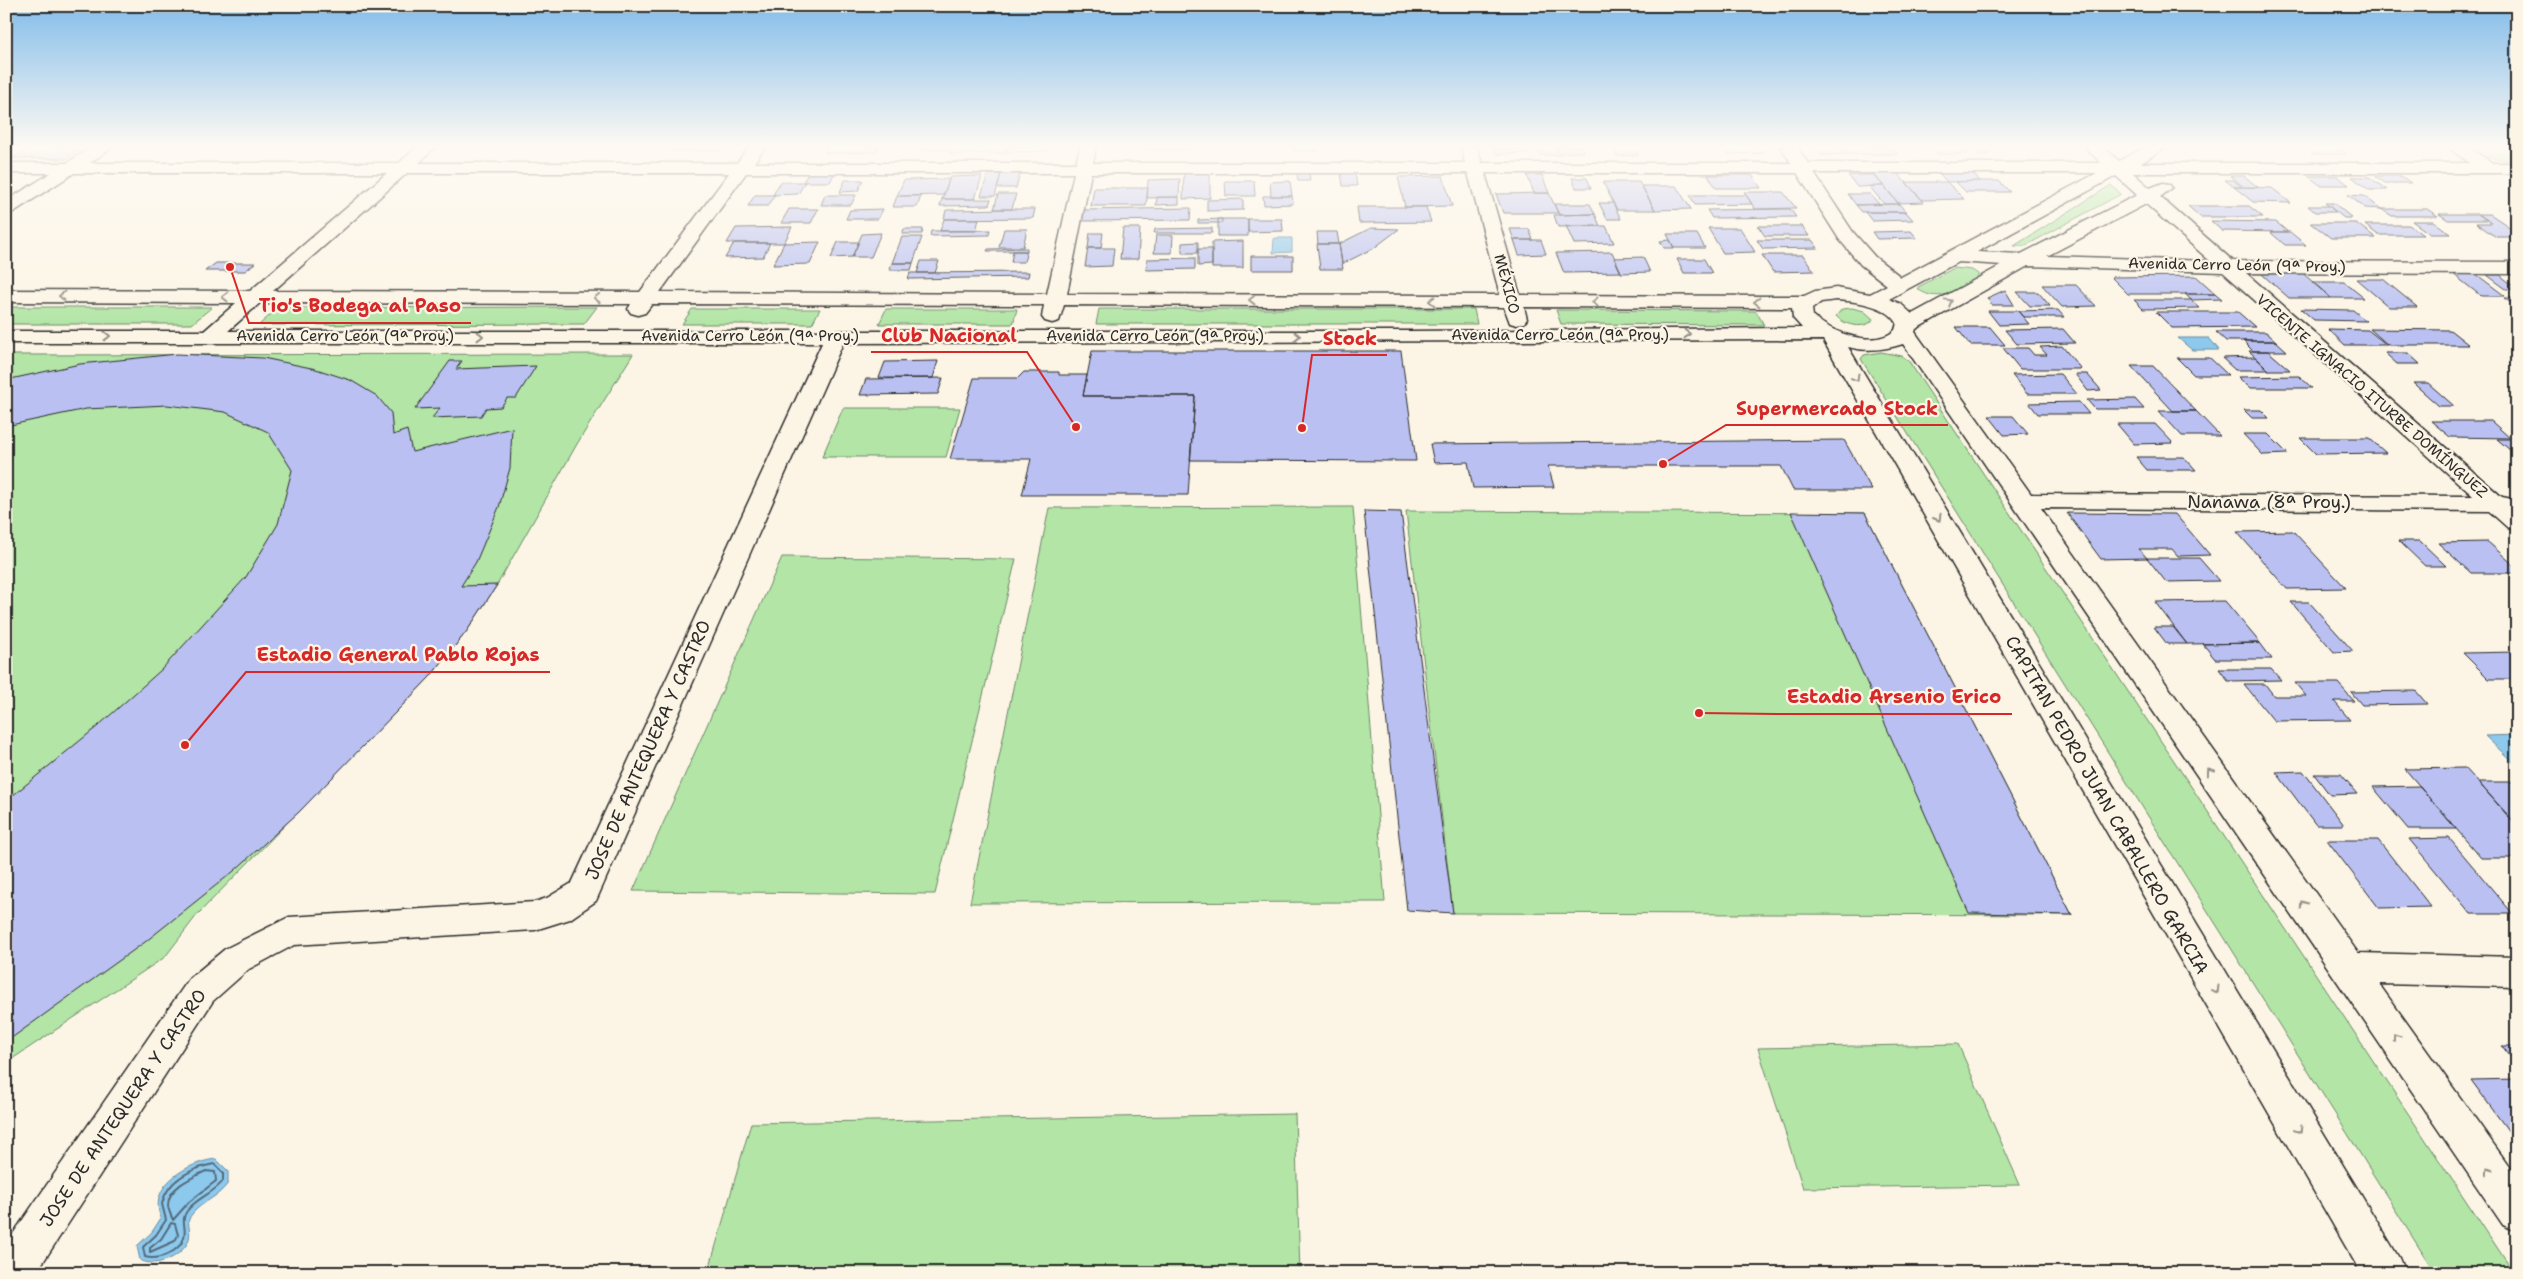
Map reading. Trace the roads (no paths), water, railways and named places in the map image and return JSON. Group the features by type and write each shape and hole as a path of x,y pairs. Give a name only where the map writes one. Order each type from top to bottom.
{"street":[{"path":"210,336 359,207"},
{"path":"618,336 714,207"},
{"path":"1048,336 1076,207"},
{"name":"MÉXICO","path":"1486,207 1521,335"},
{"path":"1828,207 1846,235 1858,249 1881,272 1901,286"},
{"path":"1873,300 2047,207"},
{"path":"1806,302 1801,312 1803,318 1815,329 1828,335 1848,341 1873,344 1893,340 1906,329 2023,261 2128,207"},
{"name":"VICENTE IGNACIO ITURBE DOMÍNGUEZ","path":"2160,207 2224,266 2506,504 2517,523"},
{"name":"Avenida Cerro León (9ª Proy.)","path":"1957,256 2023,261 2224,266 2517,268"},
{"name":"Avenida Cerro León (9ª Proy.)","path":"6,296 1806,302 1815,297 1836,294 1873,300 1897,311 1904,319 1906,329"},
{"path":"1906,329 2022,501 2517,1211"},
{"name":"Avenida Cerro León (9ª Proy.)","path":"6,337 1412,337 1828,335"},
{"name":"CAPITAN PEDRO JUAN CABALLERO GARCIA","path":"1828,335 2384,1273"},
{"name":"JOSE DE ANTEQUERA Y CASTRO","path":"11,1273 201,990 237,958 289,932 535,916 558,909 584,892 836,336"},
{"name":"Nanawa (8ª Proy.)","path":"2022,501 2506,504"},
{"path":"2348,968 2517,972"}],"water":[{"path":"1274,238 1292,238 1292,252 1273,253"},
{"path":"2178,338 2209,338 2219,350 2192,350"},
{"path":"2517,735 2517,766 2485,736"},
{"path":"216,1159 228,1171 228,1183 220,1192 201,1205 190,1216 190,1235 186,1245 176,1255 161,1262 154,1263 140,1260 137,1246 152,1232 161,1218 158,1206 165,1186 173,1178 194,1165"}],"place":[{"name":"Tio's Bodega al Paso","path":"230,267"},
{"name":"Club Nacional","path":"1076,427"},
{"name":"Stock","path":"1302,428"},
{"name":"Supermercado Stock","path":"1663,464"},
{"name":"Estadio Arsenio Erico","path":"1699,713"},
{"name":"Estadio General Pablo Rojas","path":"185,745"}]}
